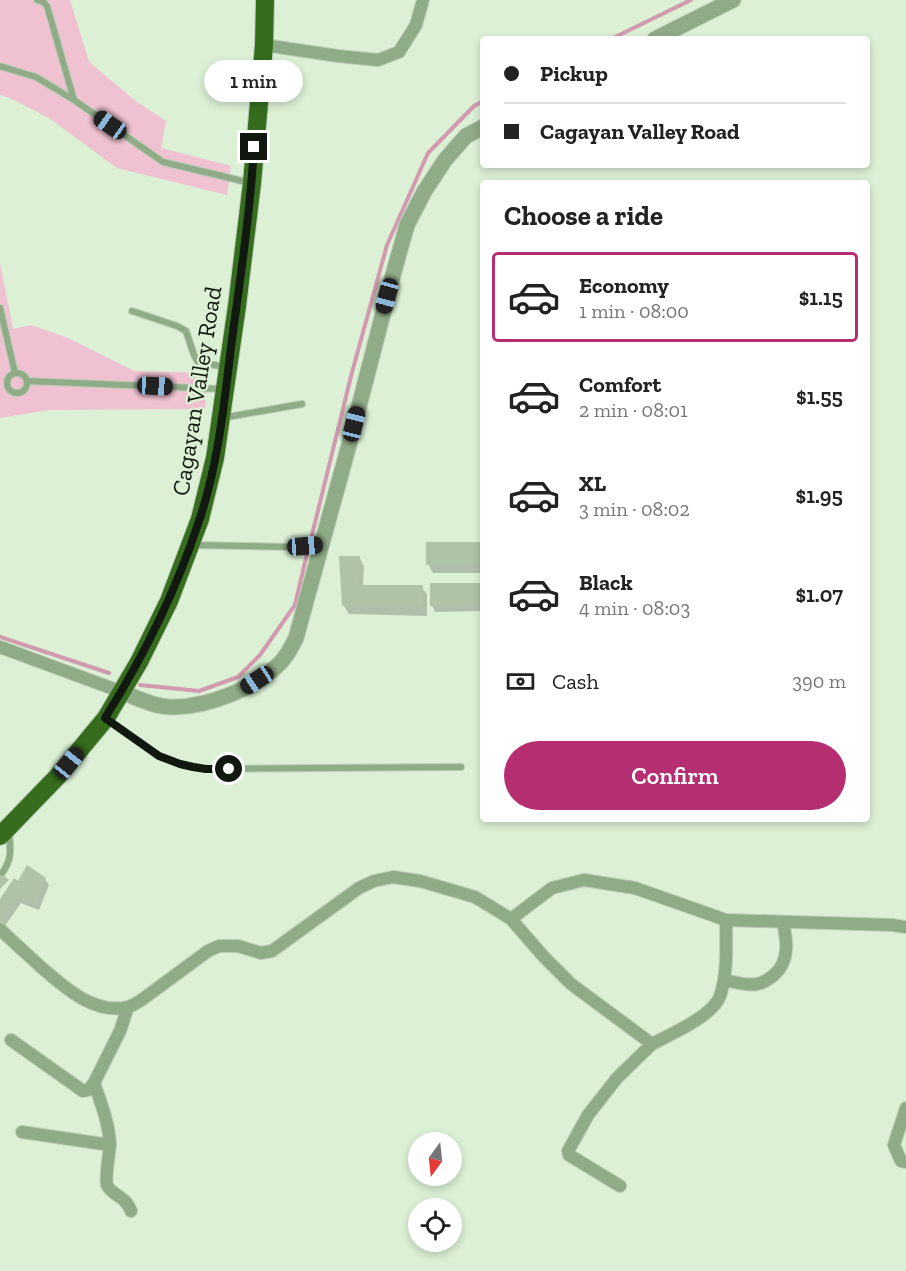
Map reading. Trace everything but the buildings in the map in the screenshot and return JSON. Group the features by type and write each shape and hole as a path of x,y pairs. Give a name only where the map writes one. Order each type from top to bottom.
{"highway":[{"name":"Cagayan Valley Road","path":"4,831 58,776 105,718 122,692 169,601 200,519 215,458 229,368 252,183 264,45 265,0"}],"street":[{"path":"264,45 378,60 399,52 416,25 423,0"},
{"path":"661,36 733,0"},
{"path":"0,647 158,706 175,707 223,698 246,687 279,664 296,638 407,225 424,192 445,160 466,136 480,129"},
{"path":"0,929 81,999 112,1008 128,1007 140,1001 208,951 219,946 238,946 261,953 272,951 359,888 374,881 393,878 420,881 475,897 511,919 571,984 652,1044"},
{"path":"511,919 552,888 584,879 635,888 726,920 906,927"},
{"path":"620,1186 569,1155 568,1151 588,1115 617,1078 652,1044 695,1021 720,998 724,980 726,920"},
{"path":"724,980 757,984 767,981 778,971 784,962 786,953 787,942 783,922"},
{"path":"12,1040 83,1091 88,1090 94,1083 120,1031 128,1007"},
{"path":"94,1083 110,1133 107,1186 128,1203 131,1210"},
{"path":"906,1108 894,1145 901,1161 906,1162"},
{"path":"22,1132 110,1145"}],"lane":[{"path":"37,0 48,6 74,100"},
{"path":"0,66 36,77 74,100 163,162 252,183"},
{"path":"0,308 15,373"},
{"path":"132,311 186,331 198,362 229,368"},
{"path":"19,372 26,377 27,381 28,385 24,392 15,393 4,385 11,374 19,372"},
{"path":"27,381 226,389"},
{"path":"222,418 302,404"},
{"path":"191,545 288,547 321,544"},
{"path":"105,718 159,756 180,764 206,769 461,767"},
{"path":"2,873 9,862 4,831"}],"shaded area":[{"path":"0,0 70,0 89,62 137,102 166,121 161,148 231,166 227,195 117,168 49,118 0,95"},
{"path":"0,263 13,329 31,325 68,338 134,371 208,373 205,409 49,410 0,418"}],"waterway":[{"path":"617,36 691,0"},
{"path":"312,535 351,376 387,245 428,153 480,103"},
{"path":"140,685 199,691 238,677 260,655 295,605 307,554"},
{"path":"0,637 109,673"}],"route":[{"path":"229,769 193,767 159,756 105,718 139,663 169,601 200,519 215,458 225,397 252,183 254,147"}]}
